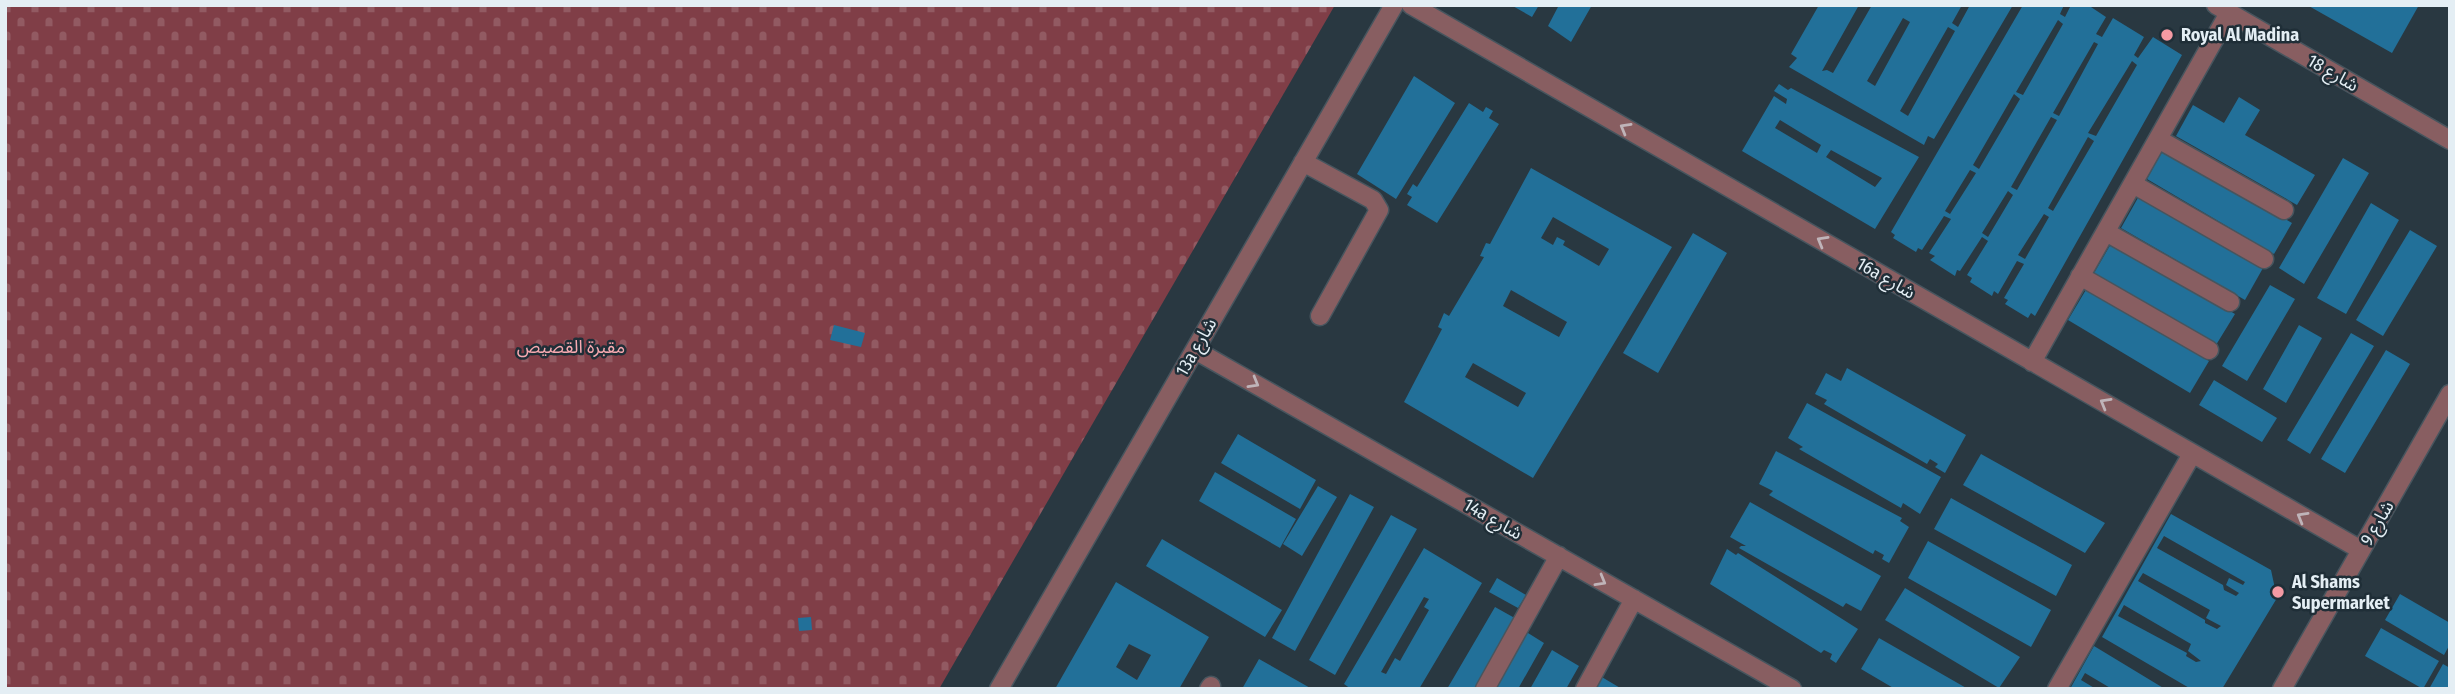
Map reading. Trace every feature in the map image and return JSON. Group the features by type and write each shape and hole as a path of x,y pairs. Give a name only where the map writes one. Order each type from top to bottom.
{"street":[{"name":"13a شارع","path":"999,689 1394,5"},
{"name":"16a شارع","path":"1411,5 2361,550"},
{"path":"2032,362 2158,139 2223,9"},
{"name":"شارع 18","path":"2223,9 2450,140"},
{"path":"2158,139 2284,210"},
{"path":"1303,162 1373,200 1379,210 1321,316"},
{"path":"2133,184 2264,259"},
{"path":"2106,232 2230,302"},
{"path":"2080,276 2209,350"},
{"name":"14a شارع","path":"1195,350 1634,599 1761,682 1792,689"},
{"name":"شارع 9","path":"2282,689 2450,394"},
{"path":"2057,689 2192,454"},
{"path":"1485,689 1559,556"},
{"path":"1585,689 1634,599"}],"green space":[{"name":"مقبرة القصيص","path":"5,5 1335,5 939,689 5,689"}],"building":[{"path":"1511,5 1539,5 1532,17"},
{"path":"1559,5 1592,5 1571,42 1548,26"},
{"path":"1819,5 1859,5 1822,71 1833,73 1872,5 1962,5 1952,23 1958,27 1970,5 2013,5 1934,139 1928,136 1924,145 1789,67 1797,58 1791,54","holes":["1903,18 1910,22 1875,86 1867,81","1948,27 1955,31 1908,116 1900,111"]},
{"path":"2023,5 2064,5 2060,14 2065,17 2071,5 2088,5 2106,17 2096,34 2102,37 2113,18 2144,37 2134,55 2138,58 2153,37 2182,55 2035,316 2031,313 2028,318 2005,304 2008,300 2004,298 2024,264 2017,261 1998,294 1994,291 1992,296 1970,282 1972,278 1967,275 1988,241 1982,237 1955,276 1930,260 1935,256 1929,253 1951,219 1944,216 1922,250 1918,248 1916,252 1893,238 1895,235 1891,232","holes":["2058,20 2063,24 2023,95 2016,92","2094,42 2098,44 2059,116 2053,113","2132,61 2137,65 2096,136 2088,133","2014,94 2020,99 1979,169 1973,165","2051,117 2057,120 2017,190 2011,187","2088,137 2094,141 2053,211 2048,208","1970,170 1976,173 1950,214 1945,211","2008,191 2013,195 1988,237 1982,233","2044,214 2049,217 2025,259 2018,255"]},
{"path":"2307,5 2419,5 2392,53"},
{"path":"1414,76 1455,103 1396,199 1357,174"},
{"path":"1779,84 1788,90 1791,88 1919,157 1875,229 1742,151 1774,96 1786,104 1787,99 1774,91","holes":["1780,120 1821,145 1817,153 1775,128","1831,150 1882,178 1875,187 1826,157"]},
{"path":"2239,97 2260,110 2245,135 2315,175 2297,205 2176,136 2193,105 2224,123"},
{"path":"1469,103 1483,112 1486,107 1493,111 1489,118 1499,124 1437,223 1407,205 1412,197 1407,194 1413,184 1417,187"},
{"path":"2164,148 2292,223 2274,254 2147,179"},
{"path":"2343,158 2369,173 2304,284 2279,268"},
{"path":"1531,168 1672,247 1533,478 1404,402 1442,329 1438,327 1444,313 1449,316 1484,257 1480,256 1486,243 1490,244","holes":["1553,217 1609,249 1599,266 1563,245 1565,241 1557,237 1553,245 1541,238","1511,290 1567,322 1559,337 1503,306","1473,363 1526,393 1518,407 1465,377"]},
{"path":"2139,196 2263,268 2245,300 2121,228"},
{"path":"2371,203 2399,220 2346,314 2317,298"},
{"path":"2410,230 2437,246 2383,336 2356,320"},
{"path":"1693,233 1727,253 1658,373 1623,353"},
{"path":"2112,242 2235,314 2216,345 2094,273"},
{"path":"2270,285 2295,299 2247,381 2222,366"},
{"path":"2087,288 2209,361 2190,393 2068,320"},
{"path":"834,325 865,333 861,347 830,340"},
{"path":"2299,325 2322,338 2286,403 2263,389"},
{"path":"2351,333 2374,346 2310,454 2287,440"},
{"path":"2386,350 2410,364 2345,473 2321,459"},
{"path":"1847,368 1966,435 1945,473 1935,467 1938,464 1930,459 1927,464 1824,404 1827,400 1815,394 1826,373 1841,381"},
{"path":"2214,380 2277,418 2262,442 2199,405"},
{"path":"1807,403 1941,477 1920,514 1903,503 1901,508 1799,449 1803,447 1788,438"},
{"path":"1238,434 1316,480 1300,509 1221,463"},
{"path":"1776,451 1902,518 1900,521 1909,527 1889,563 1882,559 1884,555 1875,550 1873,554 1769,495 1773,491 1759,484"},
{"path":"1981,454 2105,523 2085,553 1963,485"},
{"path":"1215,472 1296,519 1280,548 1199,501"},
{"path":"1318,486 1337,497 1302,556 1283,544"},
{"path":"1350,494 1374,507 1295,651 1272,638"},
{"path":"1951,498 2072,565 2056,596 1934,529"},
{"path":"1750,502 1881,576 1861,611 1846,603 1843,607 1739,548 1746,546 1730,537"},
{"path":"2171,514 2271,570 2277,598 2222,689 2191,689 2102,637","holes":["2164,536 2245,582 2243,585 2229,578 2226,585 2239,593 2236,596 2224,590 2223,585 2157,548","2143,573 2210,610 2206,618 2221,626 2217,629 2205,623 2205,620 2138,581","2124,605 2191,644 2188,651 2201,661 2196,662 2186,656 2187,653 2118,616"]},
{"path":"1391,515 1417,529 1335,675 1309,660"},
{"path":"1162,539 1282,610 1265,637 1146,566"},
{"path":"1928,541 2051,610 2031,647 1908,578"},
{"path":"1424,548 1482,583 1419,689 1351,689 1344,684","holes":["1424,597 1429,599 1424,607 1429,610 1400,661 1395,658 1386,674 1381,672"]},
{"path":"1727,549 1736,555 1738,553 1858,629 1836,663 1830,659 1832,654 1824,650 1821,653 1710,584"},
{"path":"1497,578 1526,595 1518,608 1489,592"},
{"path":"1116,582 1209,637 1179,689 1055,689","holes":["1129,644 1151,655 1137,680 1116,667"]},
{"path":"1905,588 2020,657 1999,688 1885,620"},
{"path":"2400,594 2450,623 2450,644 2444,655 2385,620"},
{"path":"1495,607 1520,621 1481,689 1447,689"},
{"path":"811,617 812,630 799,631 798,618"},
{"path":"2381,628 2439,661 2423,689 2365,656"},
{"path":"1523,630 1544,643 1518,689 1496,689 1492,685"},
{"path":"1879,638 1968,689 1895,689 1861,669"},
{"path":"2094,646 2165,689 2112,689 2085,673 2081,680 2096,689 2070,689"},
{"path":"1552,650 1579,666 1566,689 1530,689"},
{"path":"1259,659 1312,689 1242,689"},
{"path":"2443,664 2450,668 2450,689 2429,689"},
{"path":"1600,676 1622,689 1593,689"}],"place":[{"name":"Royal Al Madina","path":"2167,35"},
{"name":"Al Shams Supermarket","path":"2278,592"}]}
